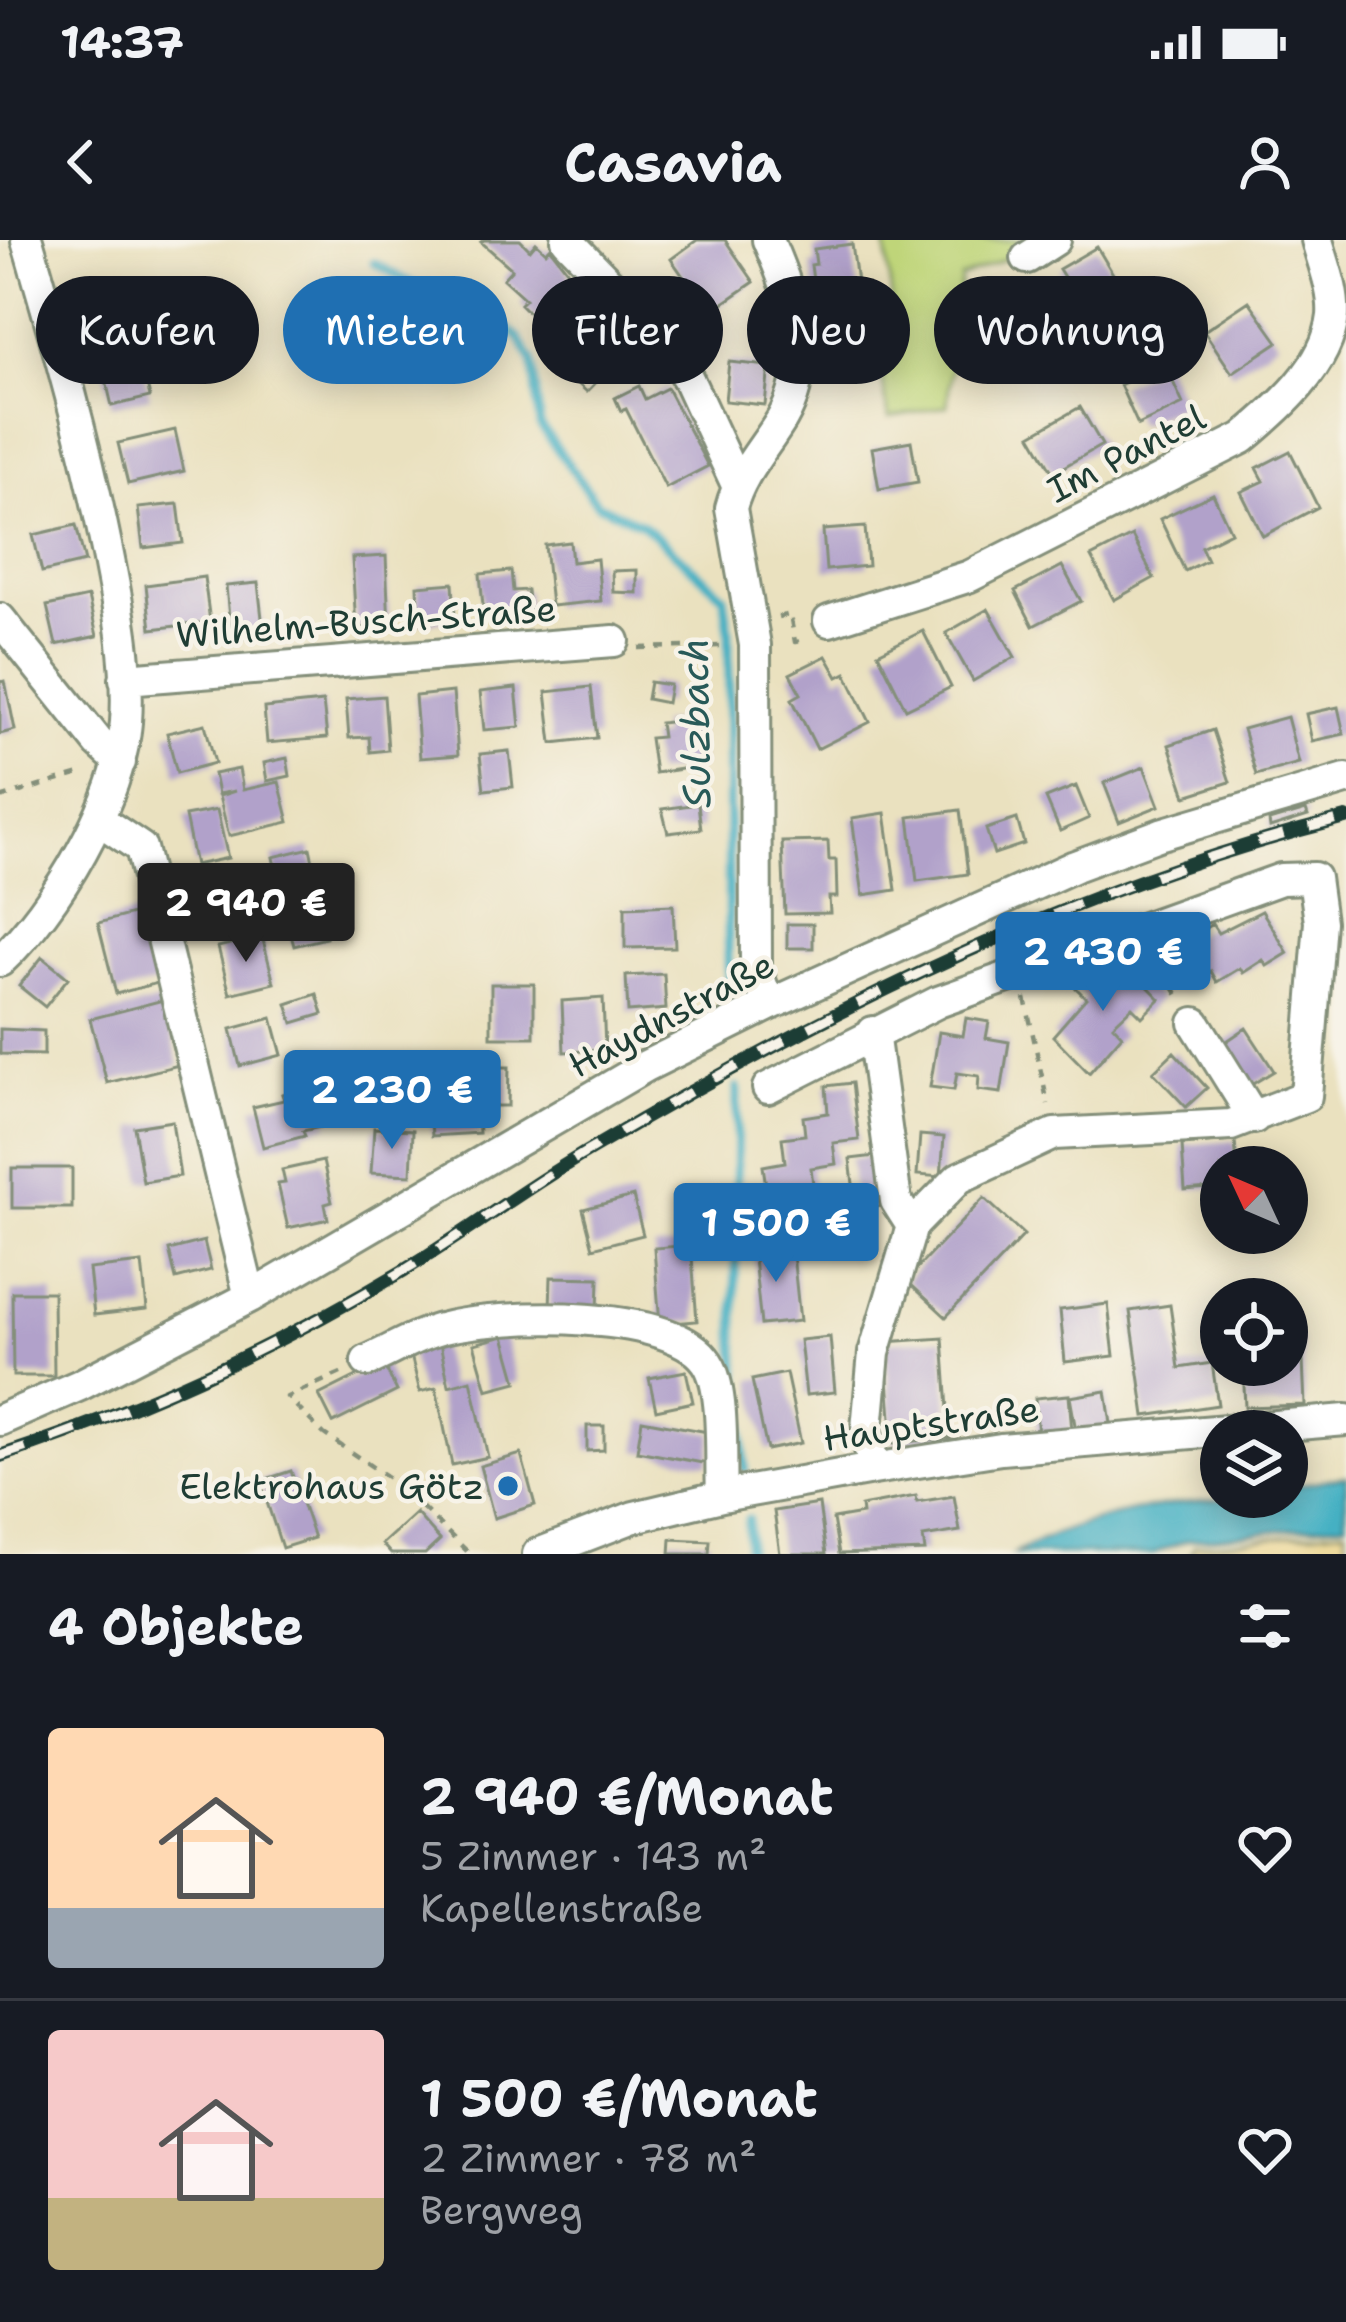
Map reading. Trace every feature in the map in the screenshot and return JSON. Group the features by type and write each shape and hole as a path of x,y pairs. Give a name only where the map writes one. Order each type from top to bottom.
{"street":[{"path":"0,961 20,943 98,819 120,761 126,721 119,608 86,444 27,240"},
{"path":"567,240 657,332 688,379 737,485"},
{"path":"768,240 797,323 800,362 784,417 737,485 731,508 754,644 755,969 769,1005"},
{"path":"1028,258 1055,240"},
{"name":"Im Pantel","path":"829,621 970,576 1243,438 1278,409 1322,351 1333,316 1317,240"},
{"path":"0,619 99,743 120,761"},
{"name":"Wilhelm-Busch-Straße","path":"124,679 625,645"},
{"name":"Haydnstraße","path":"0,1420 80,1385 250,1297 646,1066 769,1005 1076,866 1346,779"},
{"path":"98,819 141,848 250,1297"},
{"path":"768,1088 938,1002 1281,879 1314,878 1320,922 1306,1096 1232,1125 1054,1133 959,1178 912,1226 874,1353 867,1429 873,1469"},
{"path":"1195,1023 1254,1118"},
{"path":"873,1032 896,1201 912,1226"},
{"path":"367,1361 441,1328 513,1317 641,1326 694,1348 710,1365 718,1405 722,1496"},
{"name":"Hauptstraße","path":"538,1554 634,1517 873,1469 1001,1449 1346,1420"}],"path":[{"path":"625,645 740,645"},
{"path":"0,798 120,761"},
{"path":"1137,928 1195,1023"},
{"path":"1020,974 1054,1133"},
{"path":"367,1361 287,1397 324,1434 399,1485 470,1554"}],"green space":[{"path":"885,240 1019,240 1020,253 966,276 934,276 934,384 949,384 947,406 889,418 883,384 910,384 910,276 889,276"}],"sand":[{"path":"1346,1529 1346,1554 1190,1554 1194,1546"}],"water":[{"path":"1346,1476 1346,1523 1186,1541 1152,1554 1014,1554 1077,1526 1181,1503 1200,1501 1200,1518 1308,1518 1308,1483"}],"building":[{"path":"520,240 530,250 536,243 546,252 550,248 571,275 532,276 532,316 520,304 525,299 508,284 506,276 512,269 481,242"},
{"path":"697,240 725,240 750,276 747,287 723,303 723,276 683,276 671,259"},
{"path":"852,244 856,276 812,276 814,249"},
{"path":"1097,247 1114,276 1063,276 1059,269"},
{"path":"1249,301 1278,342 1232,373 1208,337 1208,328"},
{"path":"729,362 747,364 747,384 767,384 765,405 725,401"},
{"path":"107,384 147,384 150,397 112,406"},
{"path":"1174,384 1183,404 1138,425 1120,385"},
{"path":"639,386 645,399 667,388 708,466 666,488 626,409 621,411 615,398"},
{"path":"1080,407 1102,445 1053,473 1031,435"},
{"path":"175,430 184,471 128,484 118,443"},
{"path":"911,441 918,482 879,489 872,448"},
{"path":"1290,451 1318,507 1263,536 1241,492 1264,481 1257,468"},
{"path":"1213,494 1231,532 1201,547 1207,560 1185,571 1160,519"},
{"path":"178,504 183,543 143,548 138,508"},
{"path":"76,525 85,562 42,572 33,535"},
{"path":"865,527 868,566 826,570 823,530"},
{"path":"1132,536 1154,578 1114,600 1091,557"},
{"path":"570,542 572,562 597,559 601,601 551,606 545,545"},
{"path":"386,556 389,627 356,628 352,558"},
{"path":"1062,566 1081,601 1033,626 1015,591"},
{"path":"637,570 637,593 613,592 612,571"},
{"path":"511,571 513,591 527,590 529,612 484,617 480,574"},
{"path":"204,577 210,622 151,629 146,585"},
{"path":"258,583 264,636 231,639 226,586"},
{"path":"453,583 455,620 419,623 417,586"},
{"path":"88,597 97,636 56,645 47,606"},
{"path":"988,609 1015,657 973,681 946,633"},
{"path":"923,631 951,687 906,709 878,653"},
{"path":"826,656 838,677 846,673 870,722 817,749 792,699 801,694 790,674"},
{"path":"5,681 15,730 0,734 0,682"},
{"path":"650,682 670,685 667,703 647,699"},
{"path":"591,687 597,738 552,743 546,692"},
{"path":"516,688 520,727 484,730 480,692"},
{"path":"453,692 458,755 420,758 415,696"},
{"path":"384,696 388,750 370,752 369,737 349,738 346,699"},
{"path":"323,702 327,738 267,743 264,708"},
{"path":"1338,707 1344,734 1312,741 1306,714"},
{"path":"1287,717 1299,763 1256,775 1243,729"},
{"path":"695,719 701,766 655,773 650,738 662,737 660,723"},
{"path":"205,724 215,763 177,773 167,733"},
{"path":"1213,730 1230,782 1186,796 1169,745"},
{"path":"509,751 513,787 484,790 480,754"},
{"path":"287,758 290,776 267,781 264,763"},
{"path":"1144,767 1159,806 1119,822 1104,783"},
{"path":"239,769 243,790 279,782 289,822 229,836 219,796 235,791 218,794 214,774"},
{"path":"1076,786 1089,818 1060,831 1046,798"},
{"path":"698,804 701,829 668,833 662,809"},
{"path":"217,810 228,858 195,865 185,816"},
{"path":"960,810 968,874 917,881 909,817"},
{"path":"1306,810 1308,816 1270,828 1269,821"},
{"path":"885,813 896,890 863,895 852,818"},
{"path":"1017,819 1024,844 994,854 986,829"},
{"path":"828,841 829,860 836,860 837,897 829,897 830,913 785,914 782,842"},
{"path":"310,848 317,880 280,889 273,857"},
{"path":"247,878 254,913 211,923 203,887"},
{"path":"673,905 675,947 625,948 625,907"},
{"path":"320,911 326,938 294,946 287,920"},
{"path":"1262,911 1288,953 1267,966 1263,960 1243,973 1240,968 1217,982 1211,971 1188,986 1163,946 1186,931 1190,938 1212,924 1218,933"},
{"path":"140,912 158,983 116,994 98,923"},
{"path":"787,924 813,924 813,948 787,948"},
{"path":"262,936 274,983 230,994 218,947"},
{"path":"42,957 68,978 45,1007 19,986"},
{"path":"1123,961 1160,999 1142,1017 1132,1007 1113,1025 1122,1035 1089,1073 1053,1036 1086,998 1076,988 1096,969 1105,979"},
{"path":"664,974 666,1009 628,1012 626,976"},
{"path":"491,984 534,984 534,1037 491,1037"},
{"path":"317,994 323,1014 293,1023 287,1004"},
{"path":"603,998 605,1050 564,1052 562,1001"},
{"path":"163,1000 179,1065 107,1083 90,1019"},
{"path":"272,1018 282,1055 240,1066 231,1029"},
{"path":"966,1018 989,1022 986,1038 1009,1042 1001,1093 978,1090 979,1076 957,1073 954,1090 930,1087 939,1032 963,1036"},
{"path":"1246,1028 1274,1071 1251,1085 1224,1043"},
{"path":"0,1029 44,1031 44,1055 0,1054"},
{"path":"1174,1052 1207,1088 1186,1107 1153,1072"},
{"path":"475,1066 479,1133 432,1136 428,1069"},
{"path":"480,1067 509,1067 508,1106 479,1106"},
{"path":"852,1083 859,1140 833,1143 836,1164 811,1168 814,1192 790,1195 793,1216 771,1219 763,1166 785,1162 782,1138 805,1135 803,1117 828,1113 826,1086"},
{"path":"319,1085 329,1125 263,1147 253,1107"},
{"path":"172,1121 180,1176 143,1182 134,1127"},
{"path":"374,1128 413,1130 411,1175 371,1173"},
{"path":"920,1135 944,1137 941,1177 917,1175"},
{"path":"1235,1141 1235,1146 1200,1146 1200,1189 1185,1190 1182,1145"},
{"path":"876,1156 882,1206 856,1209 850,1159"},
{"path":"323,1161 332,1202 325,1204 328,1219 288,1228 278,1184 285,1183 282,1170"},
{"path":"12,1168 72,1168 72,1208 12,1208"},
{"path":"633,1196 643,1235 593,1248 583,1209"},
{"path":"984,1198 1024,1235 946,1317 906,1280"},
{"path":"204,1241 211,1270 176,1279 169,1250"},
{"path":"691,1245 697,1321 660,1324 654,1248"},
{"path":"792,1245 800,1321 761,1325 753,1249"},
{"path":"142,1263 147,1309 94,1315 89,1269"},
{"path":"551,1277 599,1278 598,1311 550,1309"},
{"path":"12,1292 53,1292 54,1376 13,1376"},
{"path":"1108,1304 1114,1356 1065,1362 1060,1310"},
{"path":"1170,1305 1179,1368 1200,1365 1200,1386 1215,1386 1218,1405 1145,1416 1130,1311"},
{"path":"504,1336 517,1382 487,1390 474,1344"},
{"path":"830,1337 835,1392 806,1395 800,1340"},
{"path":"943,1338 950,1438 893,1443 885,1342"},
{"path":"440,1344 449,1386 471,1380 488,1457 452,1465 436,1388 420,1392 410,1351"},
{"path":"383,1363 397,1391 333,1423 319,1395"},
{"path":"686,1371 693,1402 656,1410 649,1378"},
{"path":"786,1373 801,1443 767,1450 752,1380"},
{"path":"1244,1386 1304,1386 1305,1405 1245,1407"},
{"path":"1106,1391 1112,1430 1077,1436 1070,1397"},
{"path":"1069,1395 1072,1432 1038,1435 1035,1398"},
{"path":"642,1420 713,1433 708,1464 637,1451"},
{"path":"587,1426 604,1426 604,1450 587,1451"},
{"path":"521,1454 535,1505 494,1518 480,1466"},
{"path":"291,1471 314,1538 282,1548 260,1481"},
{"path":"916,1496 917,1502 954,1496 960,1531 923,1537 925,1551 839,1554 833,1519 862,1514 861,1506"},
{"path":"819,1504 826,1554 780,1554 774,1511"},
{"path":"416,1513 440,1540 425,1554 391,1554 382,1544"},
{"path":"671,1539 710,1541 709,1554 670,1554"}],"waterway":[{"name":"Sulzbach","path":"374,263 458,309 493,319 518,337 532,360 540,425 597,504 642,524 724,596 729,631 728,1000"},
{"name":"Sulzbach","path":"737,1088 735,1335 745,1469"},
{"name":"Sulzbach","path":"748,1519 748,1554"}],"railway":[{"path":"0,1456 156,1397 306,1326 403,1271 682,1096 865,1000 1052,915 1149,878 1346,818"}],"place":[{"name":"Elektrohaus Götz","path":"508,1486"}]}
